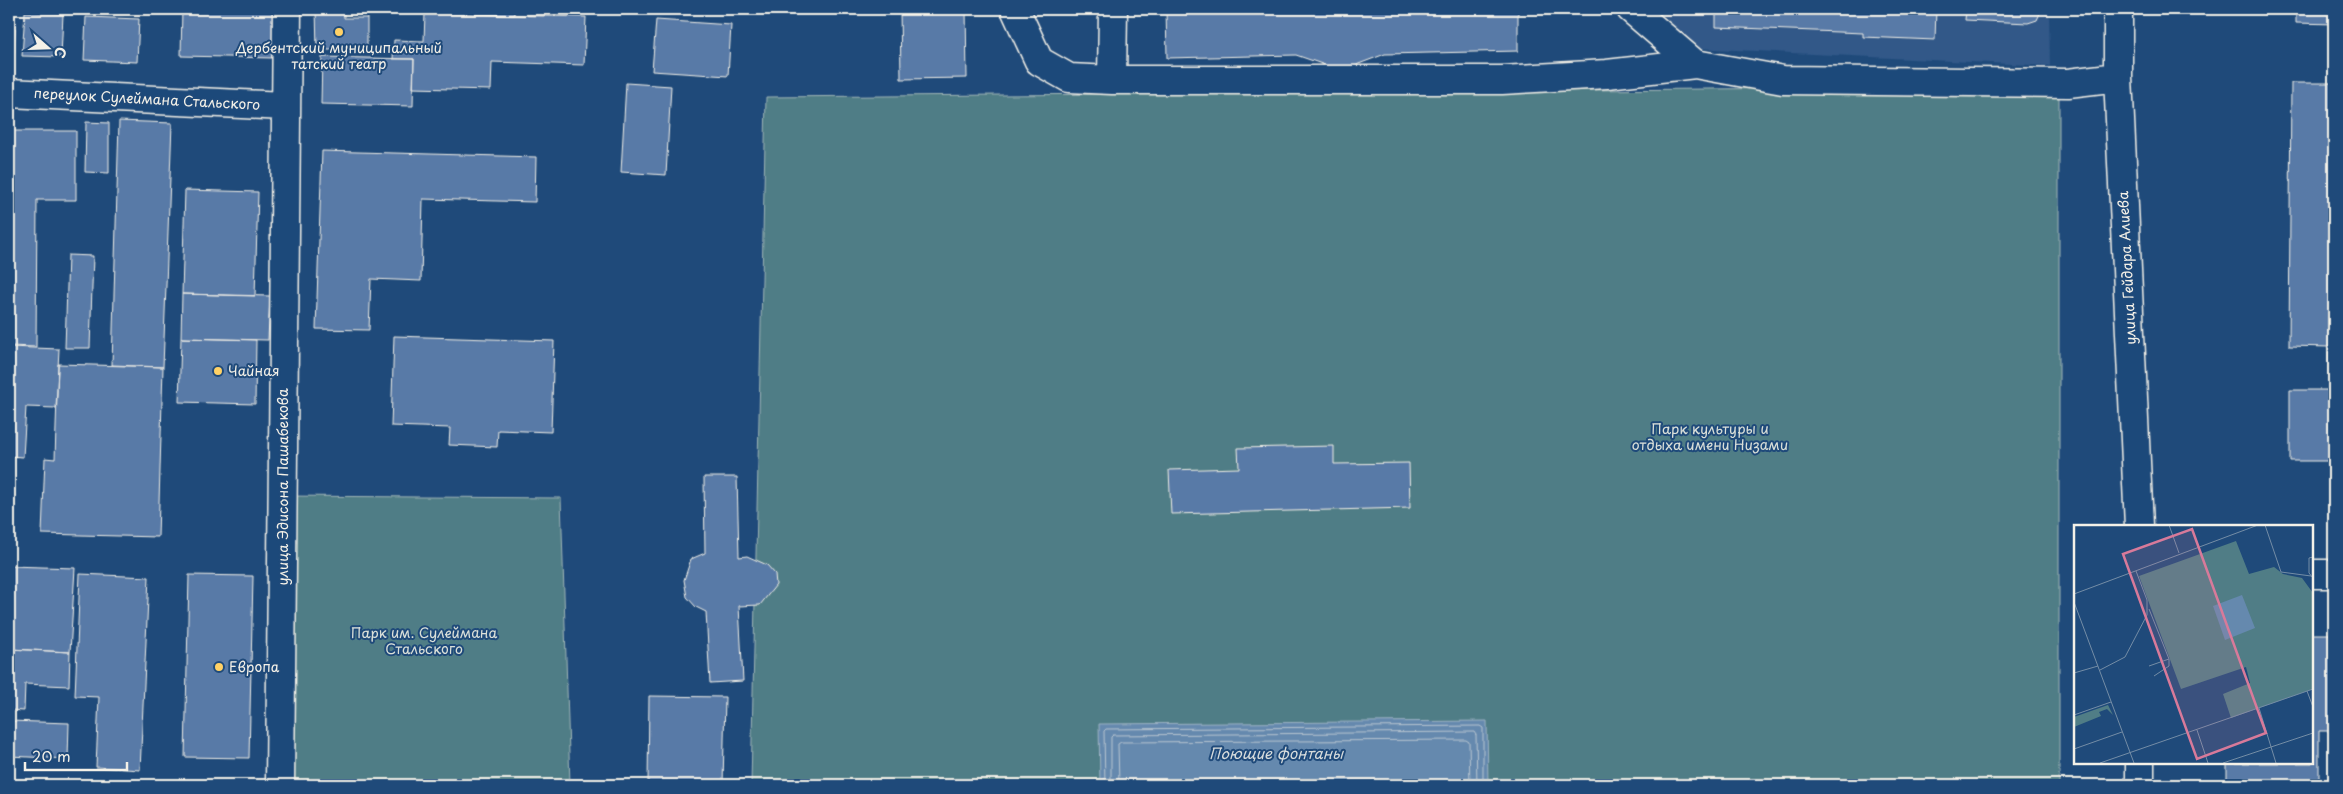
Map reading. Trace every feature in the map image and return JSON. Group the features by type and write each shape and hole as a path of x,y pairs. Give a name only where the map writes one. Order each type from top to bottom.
{"street":[{"name":"улица Эдисона Пашабекова","path":"280,785 287,9"},
{"path":"1014,9 1038,61 1069,78 1112,80 1502,80 1607,74 1695,64 1783,80 2068,83 2118,77"},
{"path":"1112,80 1113,9"},
{"path":"1631,9 1695,64"},
{"name":"улица Гейдара Алиева","path":"2118,9 2118,77 2139,525"},
{"name":"переулок Сулеймана Стальского","path":"9,93 285,106"},
{"path":"2313,574 2334,574"},
{"path":"2140,764 2140,785"}],"shaded area":[{"path":"1658,9 2049,9 2050,66 1695,48"}],"green space":[{"name":"Парк культуры и отдыха имени Низами","path":"2059,86 2059,785 751,785 766,97"},
{"name":"Парк им. Сулеймана Стальского","path":"284,496 561,498 570,785 282,785"}],"water":[{"name":"Поющие фонтаны","path":"1487,721 1488,785 1100,785 1099,724"}],"building":[{"path":"182,9 274,9 273,58 181,56"},
{"path":"316,9 344,9 344,18 367,18 367,50 317,50"},
{"path":"477,9 514,9 514,15 477,14"},
{"path":"900,9 966,9 967,78 901,79"},
{"path":"1166,9 1518,9 1518,51 1385,54 1356,65 1325,65 1296,55 1167,58"},
{"path":"1716,9 1936,9 1935,40 1863,37 1863,33 1716,27"},
{"path":"1966,9 2042,9 2037,20 2028,23 1965,20"},
{"path":"2296,9 2334,9 2334,24 2296,23"},
{"path":"25,12 63,14 61,57 22,56"},
{"path":"425,13 586,17 584,65 492,62 491,90 413,88 414,59 393,59 394,40 424,41"},
{"path":"86,17 139,19 137,62 84,60"},
{"path":"656,20 731,25 728,76 652,71"},
{"path":"9,29 15,29 14,54 9,54"},
{"path":"322,57 414,59 413,106 321,104"},
{"path":"626,83 671,86 666,175 621,172"},
{"path":"2291,83 2334,83 2334,461 2290,461 2290,390 2329,390 2329,347 2289,346"},
{"path":"119,121 172,123 163,367 112,365"},
{"path":"86,122 109,123 109,173 85,172"},
{"path":"9,131 76,131 76,200 37,200 36,347 9,346"},
{"path":"322,151 536,157 535,202 423,199 421,281 371,279 369,330 316,329"},
{"path":"185,190 258,192 255,296 182,294"},
{"path":"68,255 93,256 90,348 65,348"},
{"path":"182,294 270,296 268,340 181,338"},
{"path":"394,336 554,341 551,432 498,430 497,447 449,445 450,428 391,426"},
{"name":"Чайная","path":"181,338 256,340 255,404 179,402"},
{"path":"9,347 59,349 56,408 26,407 23,457 9,456"},
{"path":"58,364 163,367 158,537 42,534 45,458 55,459"},
{"path":"1334,446 1334,464 1409,463 1410,508 1171,514 1169,470 1239,468 1238,448"},
{"path":"704,477 737,477 739,557 747,556 767,565 775,574 776,585 760,605 739,606 743,681 710,683 706,612 696,607 687,597 684,580 691,559 705,553"},
{"path":"9,566 75,568 70,652 9,649"},
{"path":"80,574 149,577 140,770 96,767 99,697 75,696"},
{"name":"Европа","path":"189,575 253,576 249,758 185,757"},
{"path":"2313,634 2334,634 2334,731 2319,731 2319,785 2227,785 2227,764 2313,764"},
{"path":"9,649 70,652 69,686 25,684 24,711 9,710"},
{"path":"649,696 725,697 723,785 648,785"},
{"path":"9,721 69,723 68,759 9,756"}],"place":[{"name":"Дербентский муниципальный татский театр","path":"339,32"},
{"name":"Чайная","path":"218,371"},
{"name":"Европа","path":"219,667"}]}
